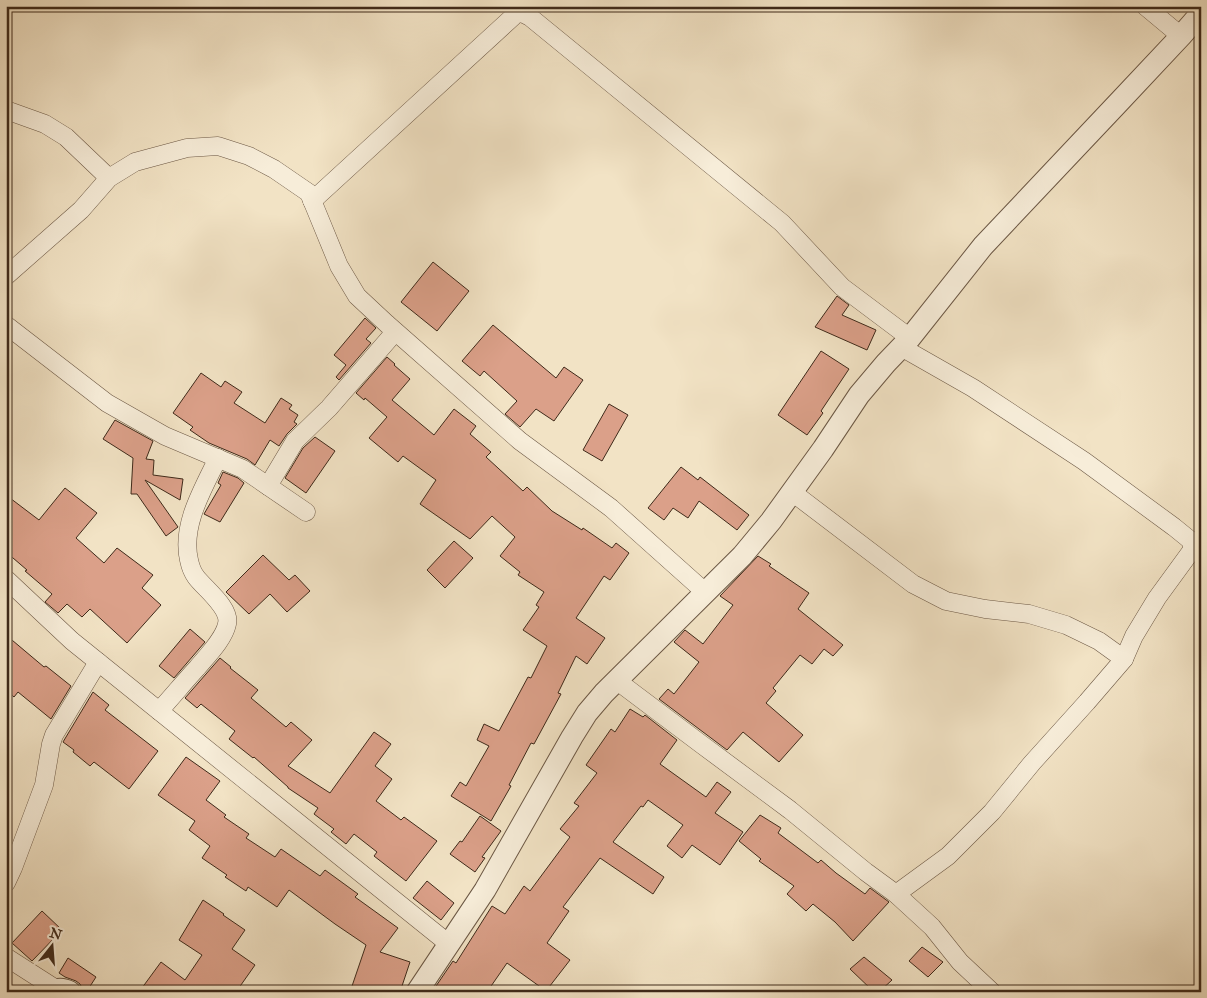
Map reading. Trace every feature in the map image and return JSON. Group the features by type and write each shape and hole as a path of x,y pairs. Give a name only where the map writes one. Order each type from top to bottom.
{"street":[{"path":"1146,6 1181,36"},
{"path":"312,201 515,10 530,17 782,223 842,287 906,343 1084,461 1190,540 1192,550 1157,598 1134,636 1124,659 992,812 948,856 896,894"},
{"path":"417,992 485,890 572,736 587,713 616,680 742,556 771,521 859,395 906,343 983,246 1201,13"},
{"path":"6,110 46,124 66,137 108,178"},
{"path":"6,276 81,210 108,178 135,162 187,148 218,146 249,156 274,169 309,193 339,266 357,296 395,332 520,441 611,508 705,592"},
{"path":"6,325 107,403 165,436 243,468 306,512"},
{"path":"268,486 296,441 329,408 395,332"},
{"path":"160,711 213,649 228,622 221,604 195,576 189,559 188,537 191,519 196,503 218,458"},
{"path":"792,492 912,584 929,593 946,601 985,609 1029,614 1066,625 1099,641 1124,659"},
{"path":"6,579 72,641 449,944"},
{"path":"6,883 44,785 54,735 98,662"},
{"path":"616,680 790,810 896,894 932,927 960,962 992,992"},
{"path":"6,957 59,991"}],"building":[{"path":"433,262 469,291 437,331 401,302"},
{"path":"837,296 849,305 842,315 876,330 867,350 815,327"},
{"path":"365,318 376,328 366,339 371,343 339,380 336,377 346,365 334,355"},
{"path":"493,325 556,378 564,367 583,380 554,421 536,409 520,427 505,414 517,401 484,371 480,376 462,361"},
{"path":"821,351 849,369 821,411 823,413 807,435 778,415"},
{"path":"387,357 410,379 392,400 434,435 454,409 476,426 470,434 491,452 486,457 523,491 527,487 552,511 582,530 583,528 612,548 616,543 629,553 610,580 604,576 576,618 605,638 587,664 576,656 558,693 561,694 534,744 531,743 509,785 511,786 491,821 451,796 460,782 466,786 489,746 477,740 484,724 499,731 528,677 531,678 547,646 523,630 539,607 536,605 544,592 518,575 520,572 500,556 515,537 492,516 470,539 420,504 436,480 403,456 398,462 369,438 387,417 365,398 364,400 356,393"},
{"path":"201,373 221,387 225,381 242,392 234,403 265,423 281,398 292,405 289,409 298,415 294,422 297,424 279,446 270,440 255,465 247,459 209,443 190,430 193,427 173,413"},
{"path":"609,404 628,415 602,461 583,450"},
{"path":"115,420 153,441 146,459 154,460 153,475 183,479 180,500 145,480 178,527 166,536 137,494 131,494 133,458 103,439"},
{"path":"315,437 335,451 306,493 285,478 303,448"},
{"path":"681,467 698,480 700,477 749,515 737,530 699,501 688,518 673,508 664,520 648,508"},
{"path":"223,472 238,478 244,483 220,522 204,514 221,485 218,483"},
{"path":"65,488 97,513 76,538 104,563 117,548 153,575 142,588 161,605 127,643 90,609 82,617 67,604 58,613 45,602 52,594 6,552 6,495 39,520"},
{"path":"454,541 473,558 445,588 427,570"},
{"path":"263,555 289,580 295,575 310,591 287,612 270,594 249,614 226,592"},
{"path":"758,556 771,564 769,566 809,593 798,609 843,645 833,656 824,649 812,664 800,655 773,688 776,691 766,703 803,735 779,762 743,732 727,750 659,699 668,689 674,694 699,662 674,642 685,630 703,644 733,605 720,596"},
{"path":"190,629 205,642 174,678 159,666"},
{"path":"6,635 44,667 46,666 71,686 51,719 18,692 14,697 6,690"},
{"path":"220,658 258,690 251,698 286,727 291,722 312,740 288,766 330,793 374,732 391,744 375,766 392,779 376,801 401,820 404,817 437,841 406,881 374,856 377,852 354,834 346,844 331,832 334,829 314,814 318,808 288,788 254,757 229,739 235,731 201,704 197,708 185,698"},
{"path":"93,692 109,705 105,710 158,751 129,789 94,762 90,766 63,742"},
{"path":"630,709 643,717 645,715 677,740 660,764 706,797 717,782 731,792 715,813 743,832 720,865 692,845 682,858 667,846 683,825 648,800 643,807 641,806 613,842 664,877 653,894 600,858 563,907 569,911 547,943 570,960 546,991 507,963 487,992 432,992 453,961 456,963 492,906 505,914 524,886 530,891 570,837 560,829 579,806 574,803 597,773 586,765 611,729 615,732"},
{"path":"186,757 220,781 206,800 226,815 224,817 249,834 246,838 275,857 281,849 320,876 325,870 358,894 355,897 398,928 380,952 410,962 400,992 350,992 366,945 289,890 277,907 248,887 246,891 202,858 210,846 189,830 195,821 158,795"},
{"path":"760,815 781,828 778,833 818,863 821,860 865,894 870,888 889,902 853,941 835,922 813,904 806,911 787,894 794,886 759,861 761,859 739,841"},
{"path":"480,816 501,831 482,857 485,858 475,872 450,854 460,841 462,842"},
{"path":"427,881 454,903 441,920 413,898"},
{"path":"203,900 245,930 232,949 255,965 236,992 139,992 161,962 185,980 202,955 179,940"},
{"path":"42,911 62,930 32,961 12,943"},
{"path":"922,947 943,962 928,977 909,961"},
{"path":"864,957 892,980 879,992 874,992 850,969"},
{"path":"68,958 96,977 87,991 76,981 59,973"}]}
